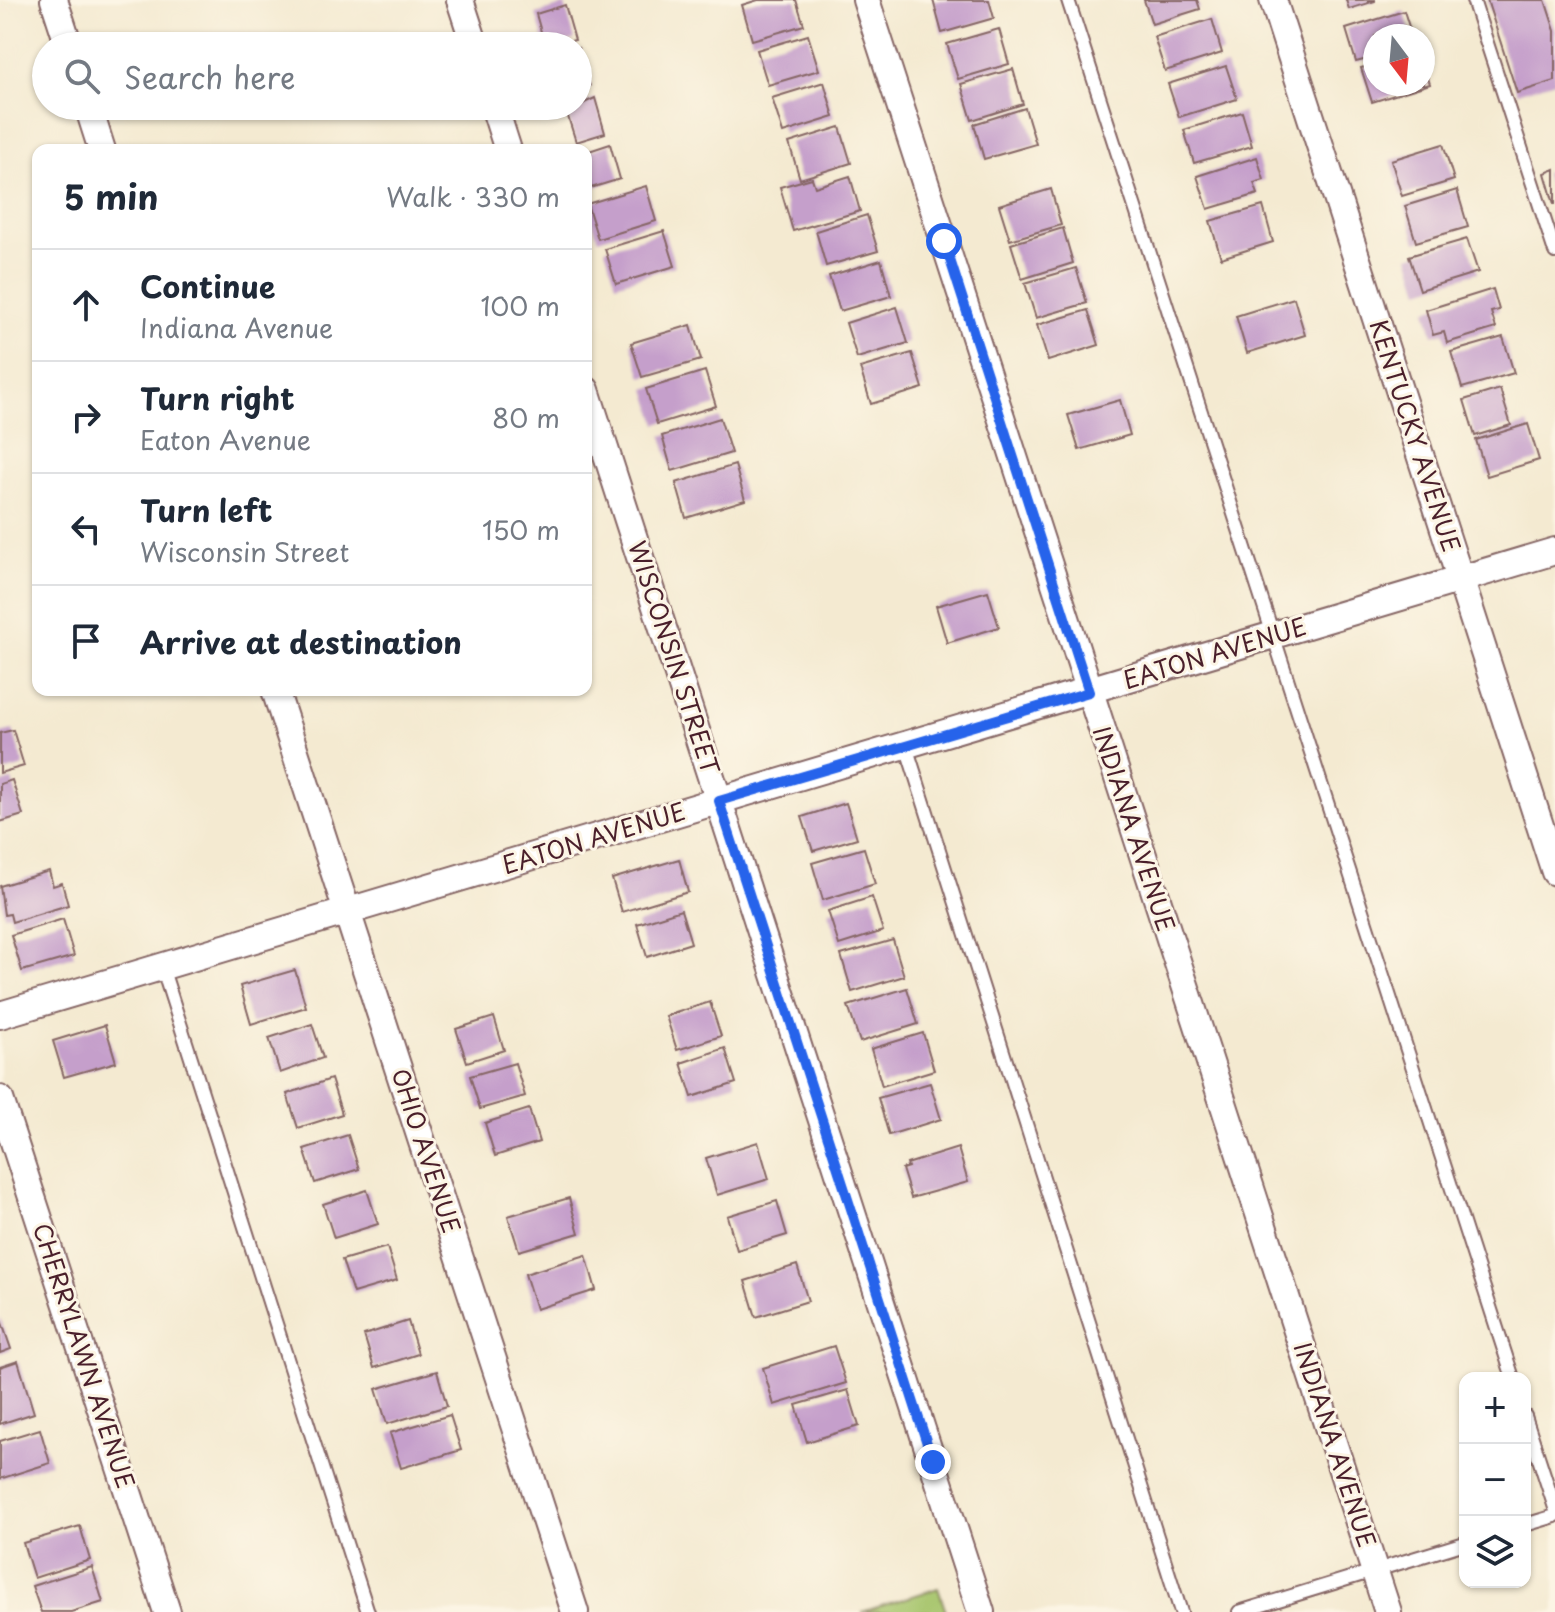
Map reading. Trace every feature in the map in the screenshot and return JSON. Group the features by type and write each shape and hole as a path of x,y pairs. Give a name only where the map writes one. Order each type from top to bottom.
{"street":[{"path":"54,0 64,32"},
{"path":"460,0 470,32"},
{"name":"INDIANA AVENUE","path":"866,0 1388,1612"},
{"name":"KENTUCKY AVENUE","path":"1273,0 1555,872"},
{"path":"92,120 100,144"},
{"path":"498,120 506,144"},
{"name":"WISCONSIN STREET","path":"592,409 981,1612"},
{"name":"EATON AVENUE","path":"0,1015 1555,551"},
{"name":"OHIO AVENUE","path":"277,696 575,1612"},
{"name":"CHERRYLAWN AVENUE","path":"0,1099 167,1612"}],"lane":[{"path":"1068,0 1511,1372"},
{"path":"1473,0 1555,252"},
{"path":"906,746 1181,1612"},
{"path":"162,967 368,1612"},
{"path":"1531,1434 1555,1508"},
{"path":"1531,1523 1555,1516"},
{"path":"1239,1612 1459,1545"}],"green space":[{"path":"938,1588 946,1612 862,1612"}],"building":[{"path":"758,0 796,0 804,25 752,40 742,5"},
{"path":"933,0 989,0 994,18 942,33"},
{"path":"1144,0 1197,0 1200,9 1152,24"},
{"path":"1346,0 1375,0 1375,1 1349,9"},
{"path":"1487,0 1545,0 1555,31 1555,81 1517,93"},
{"path":"565,5 573,32 541,32 536,14"},
{"path":"1404,11 1408,24 1363,24 1363,60 1356,62 1346,29"},
{"path":"1212,19 1222,53 1165,71 1154,37"},
{"path":"999,29 1009,64 958,79 947,44"},
{"path":"808,35 819,70 768,85 757,50"},
{"path":"1226,66 1237,99 1179,117 1168,84"},
{"path":"1013,69 1023,104 972,120 961,84"},
{"path":"824,82 834,117 783,133 772,98"},
{"path":"1370,96 1391,96 1372,102"},
{"path":"595,98 605,133 576,142 569,120 592,120 592,99"},
{"path":"1025,108 1036,144 984,159 974,124"},
{"path":"1242,112 1252,146 1194,163 1184,130"},
{"path":"840,127 851,163 800,179 789,143"},
{"path":"610,144 620,179 592,188 592,150"},
{"path":"1443,144 1454,180 1402,196 1391,160"},
{"path":"1257,157 1264,180 1254,183 1258,194 1208,209 1197,176"},
{"path":"1555,169 1555,204 1554,204 1545,173"},
{"path":"850,176 860,211 793,231 780,187 812,178 815,187"},
{"path":"646,186 656,221 598,239 592,220 592,202"},
{"path":"1051,189 1061,225 1010,240 999,205"},
{"path":"1457,190 1468,227 1416,242 1405,206"},
{"path":"1263,206 1273,242 1221,258 1210,221"},
{"path":"867,215 878,251 826,266 816,231"},
{"path":"1063,228 1073,263 1022,279 1011,244"},
{"path":"664,231 675,266 616,284 605,249"},
{"path":"1467,239 1478,272 1420,290 1409,256"},
{"path":"881,260 891,296 840,311 829,276"},
{"path":"1076,268 1087,303 1036,318 1025,283"},
{"path":"1493,289 1499,310 1491,312 1496,328 1447,343 1444,332 1433,335 1426,310"},
{"path":"1294,298 1305,335 1247,353 1236,316"},
{"path":"897,307 908,343 857,358 846,323"},
{"path":"1088,310 1099,345 1048,361 1037,325"},
{"path":"691,325 701,360 642,377 631,343"},
{"path":"1503,337 1514,373 1462,388 1451,352"},
{"path":"912,353 923,388 871,404 860,368"},
{"path":"705,371 716,406 657,424 646,389"},
{"path":"1500,389 1511,425 1475,436 1464,400"},
{"path":"1120,400 1130,435 1079,450 1068,415"},
{"path":"720,418 731,453 672,471 662,436"},
{"path":"1528,424 1539,460 1487,476 1476,440"},
{"path":"735,465 745,500 686,518 676,483"},
{"path":"988,591 999,627 947,643 936,606"},
{"path":"13,730 24,766 0,773 0,733"},
{"path":"12,780 23,815 0,822 0,784"},
{"path":"846,803 857,838 813,851 802,817"},
{"path":"864,848 875,884 823,900 812,863"},
{"path":"679,859 688,892 622,912 612,879"},
{"path":"49,871 53,886 62,883 68,905 12,922 10,914 4,915 0,886"},
{"path":"872,897 883,931 839,945 828,911"},
{"path":"681,910 691,943 647,957 637,924"},
{"path":"63,919 74,956 22,971 11,935"},
{"path":"893,940 904,976 852,992 841,955"},
{"path":"295,970 306,1007 251,1024 240,986"},
{"path":"907,988 918,1024 860,1042 848,1006"},
{"path":"710,1002 721,1036 677,1050 666,1016"},
{"path":"494,1017 504,1050 467,1062 456,1029"},
{"path":"312,1024 323,1058 280,1073 269,1038"},
{"path":"105,1025 116,1062 64,1077 53,1041"},
{"path":"923,1033 934,1070 882,1086 871,1049"},
{"path":"725,1048 736,1083 692,1097 681,1063"},
{"path":"515,1063 525,1096 480,1109 470,1076"},
{"path":"331,1079 342,1114 298,1128 287,1094"},
{"path":"930,1083 941,1119 889,1135 878,1098"},
{"path":"529,1109 539,1142 495,1156 485,1123"},
{"path":"348,1135 359,1169 315,1183 304,1149"},
{"path":"758,1142 769,1179 717,1195 706,1158"},
{"path":"958,1148 968,1182 911,1198 902,1169 908,1167 907,1164"},
{"path":"367,1190 378,1224 334,1238 323,1204"},
{"path":"569,1198 579,1233 519,1251 508,1216"},
{"path":"777,1201 787,1235 737,1250 727,1216"},
{"path":"387,1247 397,1280 353,1293 342,1260"},
{"path":"586,1255 596,1290 536,1309 525,1274"},
{"path":"797,1265 808,1301 756,1317 745,1281"},
{"path":"0,1317 11,1349 0,1353"},
{"path":"408,1321 418,1354 374,1368 364,1335"},
{"path":"834,1346 846,1383 774,1405 763,1368"},
{"path":"18,1361 34,1413 0,1424 0,1367"},
{"path":"437,1371 447,1406 387,1424 376,1389"},
{"path":"848,1390 859,1426 807,1442 796,1405"},
{"path":"450,1415 461,1450 401,1468 390,1433"},
{"path":"40,1429 50,1463 0,1479 0,1441"},
{"path":"80,1526 90,1560 34,1578 23,1543"},
{"path":"92,1567 103,1602 71,1612 41,1612 32,1586"}],"route":[{"path":"933,1462 719,801 1089,692 944,241"}]}
